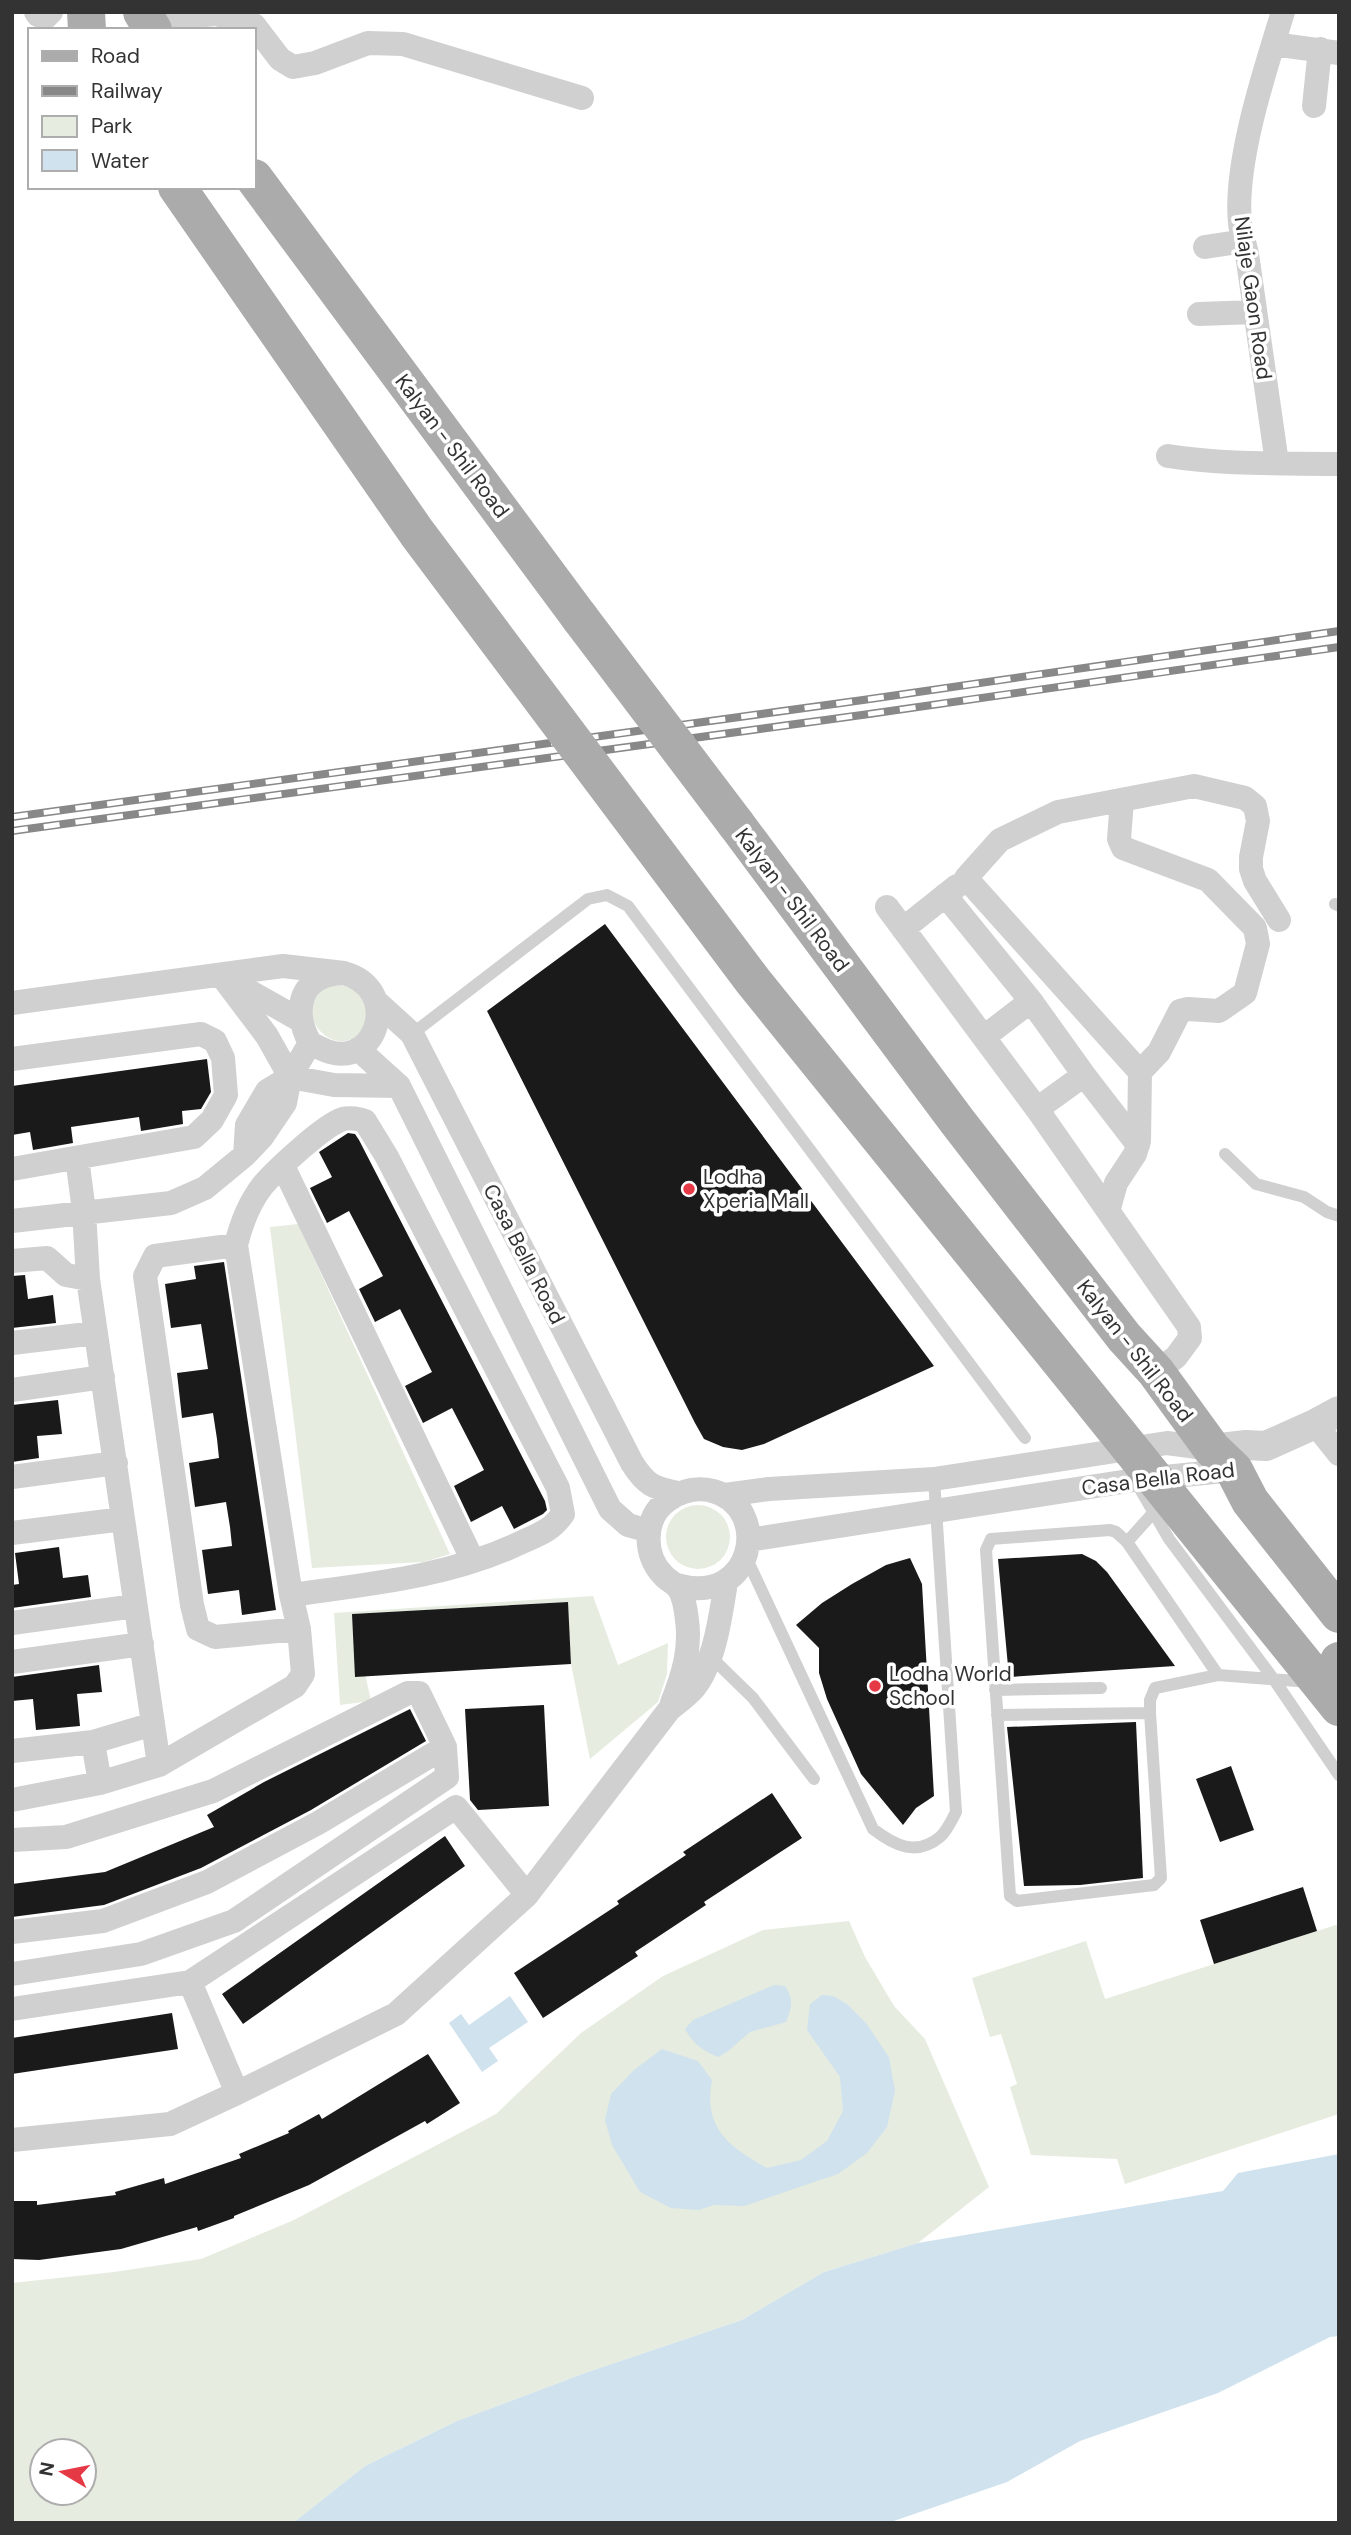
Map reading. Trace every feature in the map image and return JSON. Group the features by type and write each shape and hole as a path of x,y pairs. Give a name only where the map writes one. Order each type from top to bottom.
{"main road":[{"name":"Kalyan - Shil Road","path":"256,181 957,1122 1124,1337 1156,1373 1339,1614"},
{"path":"178,189 417,533 753,981 1336,1677"}],"street":[{"path":"36,12 46,17 51,12"},
{"name":"Nilaje Gaon Road","path":"1277,463 1240,223 1240,191 1252,121 1283,12"},
{"path":"148,21 217,13 254,25 279,59 293,67 315,63 368,43 403,44 582,98"},
{"path":"1273,44 1330,51 1314,106"},
{"path":"1205,247 1244,241"},
{"path":"1199,314 1255,312"},
{"path":"1168,456 1198,461 1339,464"},
{"path":"903,929 966,878 1000,840 1058,812 1194,786 1245,798 1255,806 1258,821 1251,869 1255,881 1279,920"},
{"path":"1122,800 1119,839 1123,848 1208,880 1255,928 1258,944 1245,993 1219,1011 1180,1011 1159,1052 1140,1072"},
{"path":"966,878 1140,1072 1142,1111 1138,1145 1116,1183 1109,1208"},
{"path":"945,895 1031,1001 1138,1145"},
{"path":"887,907 1109,1208 1189,1327 1190,1338 1176,1357 1156,1373"},
{"name":"Casa Bella Road","path":"12,1003 283,966 344,973 356,976 366,983 378,1003 412,1034 620,1444 643,1481 659,1489 678,1493 694,1489 711,1490 725,1495 769,1489 934,1479 1167,1443 1223,1460"},
{"path":"12,1221 172,1203 205,1188 245,1155 247,1125 267,1091 290,1077 305,1031 299,1008 303,996 320,978 344,973"},
{"path":"220,975 305,1031 329,1052 358,1049 368,1041 376,1030 378,1003"},
{"path":"220,975 267,1036 290,1077"},
{"path":"984,1037 1031,1001"},
{"path":"12,1059 201,1034 215,1041 223,1058 226,1095 212,1120 194,1137 12,1169"},
{"name":"Casa Bella Road","path":"358,1049 399,1086 610,1509 628,1525 649,1531"},
{"path":"1037,1109 1084,1075"},
{"path":"290,1077 334,1085 399,1086"},
{"path":"12,1800 100,1783 159,1765 295,1686 303,1674 299,1629 291,1595 236,1245 242,1221 262,1186 312,1139 341,1119 351,1117 365,1121 387,1157 558,1489 563,1514 553,1527 497,1554 425,1576 291,1595"},
{"path":"77,1158 84,1211 88,1279 159,1765"},
{"path":"283,1166 473,1561"},
{"path":"236,1245 155,1256 145,1276 192,1605 198,1629 215,1637 299,1629"},
{"path":"12,1261 47,1258 66,1275 88,1279"},
{"path":"12,1343 96,1333"},
{"path":"12,1390 103,1377"},
{"path":"1327,1418 1339,1454"},
{"name":"Casa Bella Road","path":"747,1548 936,1510 1135,1480 1223,1460 1246,1445 1266,1446 1327,1418"},
{"path":"12,1477 116,1463"},
{"path":"678,1493 664,1502 654,1516 649,1531 649,1548 654,1564 664,1577 677,1585 694,1590 710,1589 726,1582 738,1571 747,1548 746,1523 725,1495"},
{"path":"12,1533 124,1519"},
{"path":"12,2140 170,2123 396,2014 527,1895 669,1710 695,1687 709,1656 726,1582"},
{"path":"669,1710 689,1650 687,1619 677,1585"},
{"path":"12,1623 135,1606"},
{"path":"12,1662 142,1644"},
{"path":"12,1840 66,1837 213,1791 408,1693 419,1693 445,1747 447,1777 234,1921 141,1954 12,1974"},
{"path":"12,1751 93,1742 153,1724"},
{"path":"93,1742 100,1783"},
{"path":"12,1933 103,1921 207,1882 318,1823 445,1747"},
{"path":"12,2008 190,1982 456,1807 527,1895"},
{"path":"190,1982 237,2093"}],"lane":[{"path":"412,1034 588,899 607,895 628,906 1025,1438"},
{"path":"1225,1154 1256,1184 1304,1197 1327,1212 1339,1216"},
{"path":"747,1548 873,1829 895,1846 919,1847 941,1836 956,1812 934,1479"},
{"path":"1135,1480 1169,1539 1275,1681 1339,1775"},
{"path":"1126,1542 1153,1513"},
{"path":"1218,1675 1126,1542 1116,1532 1110,1530 991,1539 986,1550 1010,1896 1017,1901 1154,1885 1161,1878 1150,1713 1150,1700 1155,1688 1218,1675 1275,1681 1336,1677"},
{"path":"709,1656 753,1698 814,1779"},
{"path":"995,1690 1101,1688"},
{"path":"997,1715 1150,1713"}],"green space":[{"path":"334,983 362,991 369,1020 355,1037 345,1041 336,1041 320,1031 312,1014 317,996"},
{"path":"298,1224 450,1554 424,1562 312,1568 270,1227"},
{"path":"698,1505 716,1511 724,1519 730,1537 724,1555 716,1563 698,1569 680,1563 672,1555 666,1537 672,1519 680,1511"},
{"path":"593,1596 618,1665 668,1643 667,1674 658,1702 590,1759 571,1664 567,1602 352,1614 371,1701 340,1705 334,1613"},
{"path":"849,1921 865,1957 894,2006 925,2039 989,2187 918,2243 824,2272 742,2320 585,2373 457,2421 365,2466 293,2523 12,2523 12,2283 201,2259 294,2220 496,2114 581,2033 663,1976 763,1930"},
{"path":"1339,1924 1339,2114 1125,2184 1117,2159 1031,2155 1010,2087 1017,2084 1001,2034 990,2037 972,1978 1086,1941 1105,1999"}],"water":[{"path":"774,1985 785,1986 790,1995 791,2008 786,2022 750,2032 718,2057 699,2046 685,2029 693,2020"},
{"path":"822,1995 833,1996 847,2004 866,2023 889,2057 895,2091 887,2127 867,2153 838,2174 744,2206 714,2205 699,2210 671,2208 640,2192 612,2145 605,2120 611,2094 634,2070 662,2049 698,2061 712,2080 711,2111 722,2134 741,2152 767,2168 801,2160 827,2141 843,2111 840,2077 807,2030 810,2004"},
{"path":"510,1996 528,2022 489,2048 498,2061 482,2072 449,2023 461,2014 469,2025"},
{"path":"1339,2154 1339,2336 1330,2337 1218,2393 1080,2441 1007,2482 888,2523 293,2523 365,2466 457,2421 585,2373 742,2320 824,2272 918,2243 1223,2191 1238,2173"}],"building":[{"name":"Lodha Xperia Mall","path":"605,924 934,1366 764,1444 742,1450 723,1447 704,1439 487,1011"},
{"path":"207,1059 211,1092 201,1109 182,1111 183,1124 141,1131 139,1117 71,1127 73,1143 33,1150 30,1132 12,1135 12,1086"},
{"path":"348,1133 355,1134 359,1140 545,1501 547,1510 543,1514 514,1529 502,1506 471,1522 454,1486 484,1470 452,1408 423,1423 405,1386 432,1372 400,1309 375,1322 359,1289 383,1276 349,1211 327,1223 310,1188 332,1177 319,1152"},
{"path":"224,1262 276,1610 242,1615 239,1590 208,1594 202,1550 232,1546 230,1527 226,1502 195,1507 189,1463 219,1458 217,1439 213,1413 182,1418 177,1373 208,1369 201,1324 171,1328 165,1284 196,1279 194,1266"},
{"path":"25,1275 28,1299 53,1295 56,1323 12,1328 12,1276"},
{"path":"58,1400 62,1434 37,1436 39,1458 12,1462 12,1405"},
{"path":"59,1547 63,1578 88,1575 91,1597 12,1608 12,1585 19,1584 15,1553"},
{"path":"1082,1554 1096,1561 1107,1572 1175,1666 1009,1677 998,1559"},
{"name":"Lodha World School","path":"910,1558 922,1584 934,1796 916,1808 903,1825 861,1774 827,1699 819,1673 819,1648 796,1625 822,1603 852,1584 886,1565"},
{"path":"568,1602 571,1664 355,1677 352,1614"},
{"path":"99,1665 102,1692 77,1694 80,1726 36,1730 33,1699 12,1701 12,1677"},
{"path":"544,1705 549,1806 478,1810 470,1800 465,1709"},
{"path":"410,1709 426,1741 311,1810 201,1868 104,1905 12,1917 12,1884 105,1872 214,1827 207,1815 264,1782"},
{"path":"1136,1722 1143,1878 1080,1885 1024,1886 1007,1727"},
{"path":"1231,1766 1254,1830 1220,1842 1196,1779"},
{"path":"772,1793 802,1838 704,1902 706,1905 635,1952 638,1956 543,2018 514,1973 619,1904 617,1901 686,1855 683,1852"},
{"path":"445,1836 465,1866 243,2024 222,1994"},
{"path":"1303,1887 1317,1931 1214,1964 1200,1920"},
{"path":"172,2013 178,2049 12,2074 12,2038"},
{"path":"428,2054 460,2103 427,2124 425,2121 309,2185 198,2231 197,2227 121,2249 39,2260 12,2259 12,2201 37,2201 37,2205 116,2195 115,2192 164,2178 165,2184 241,2158 239,2154 289,2133 288,2131 319,2114 322,2119"}],"railway":[{"path":"12,817 863,700 1339,631"},
{"path":"12,831 1339,647"}],"place":[{"name":"Lodha Xperia Mall","path":"689,1189"},
{"name":"Lodha World School","path":"875,1686"}]}
